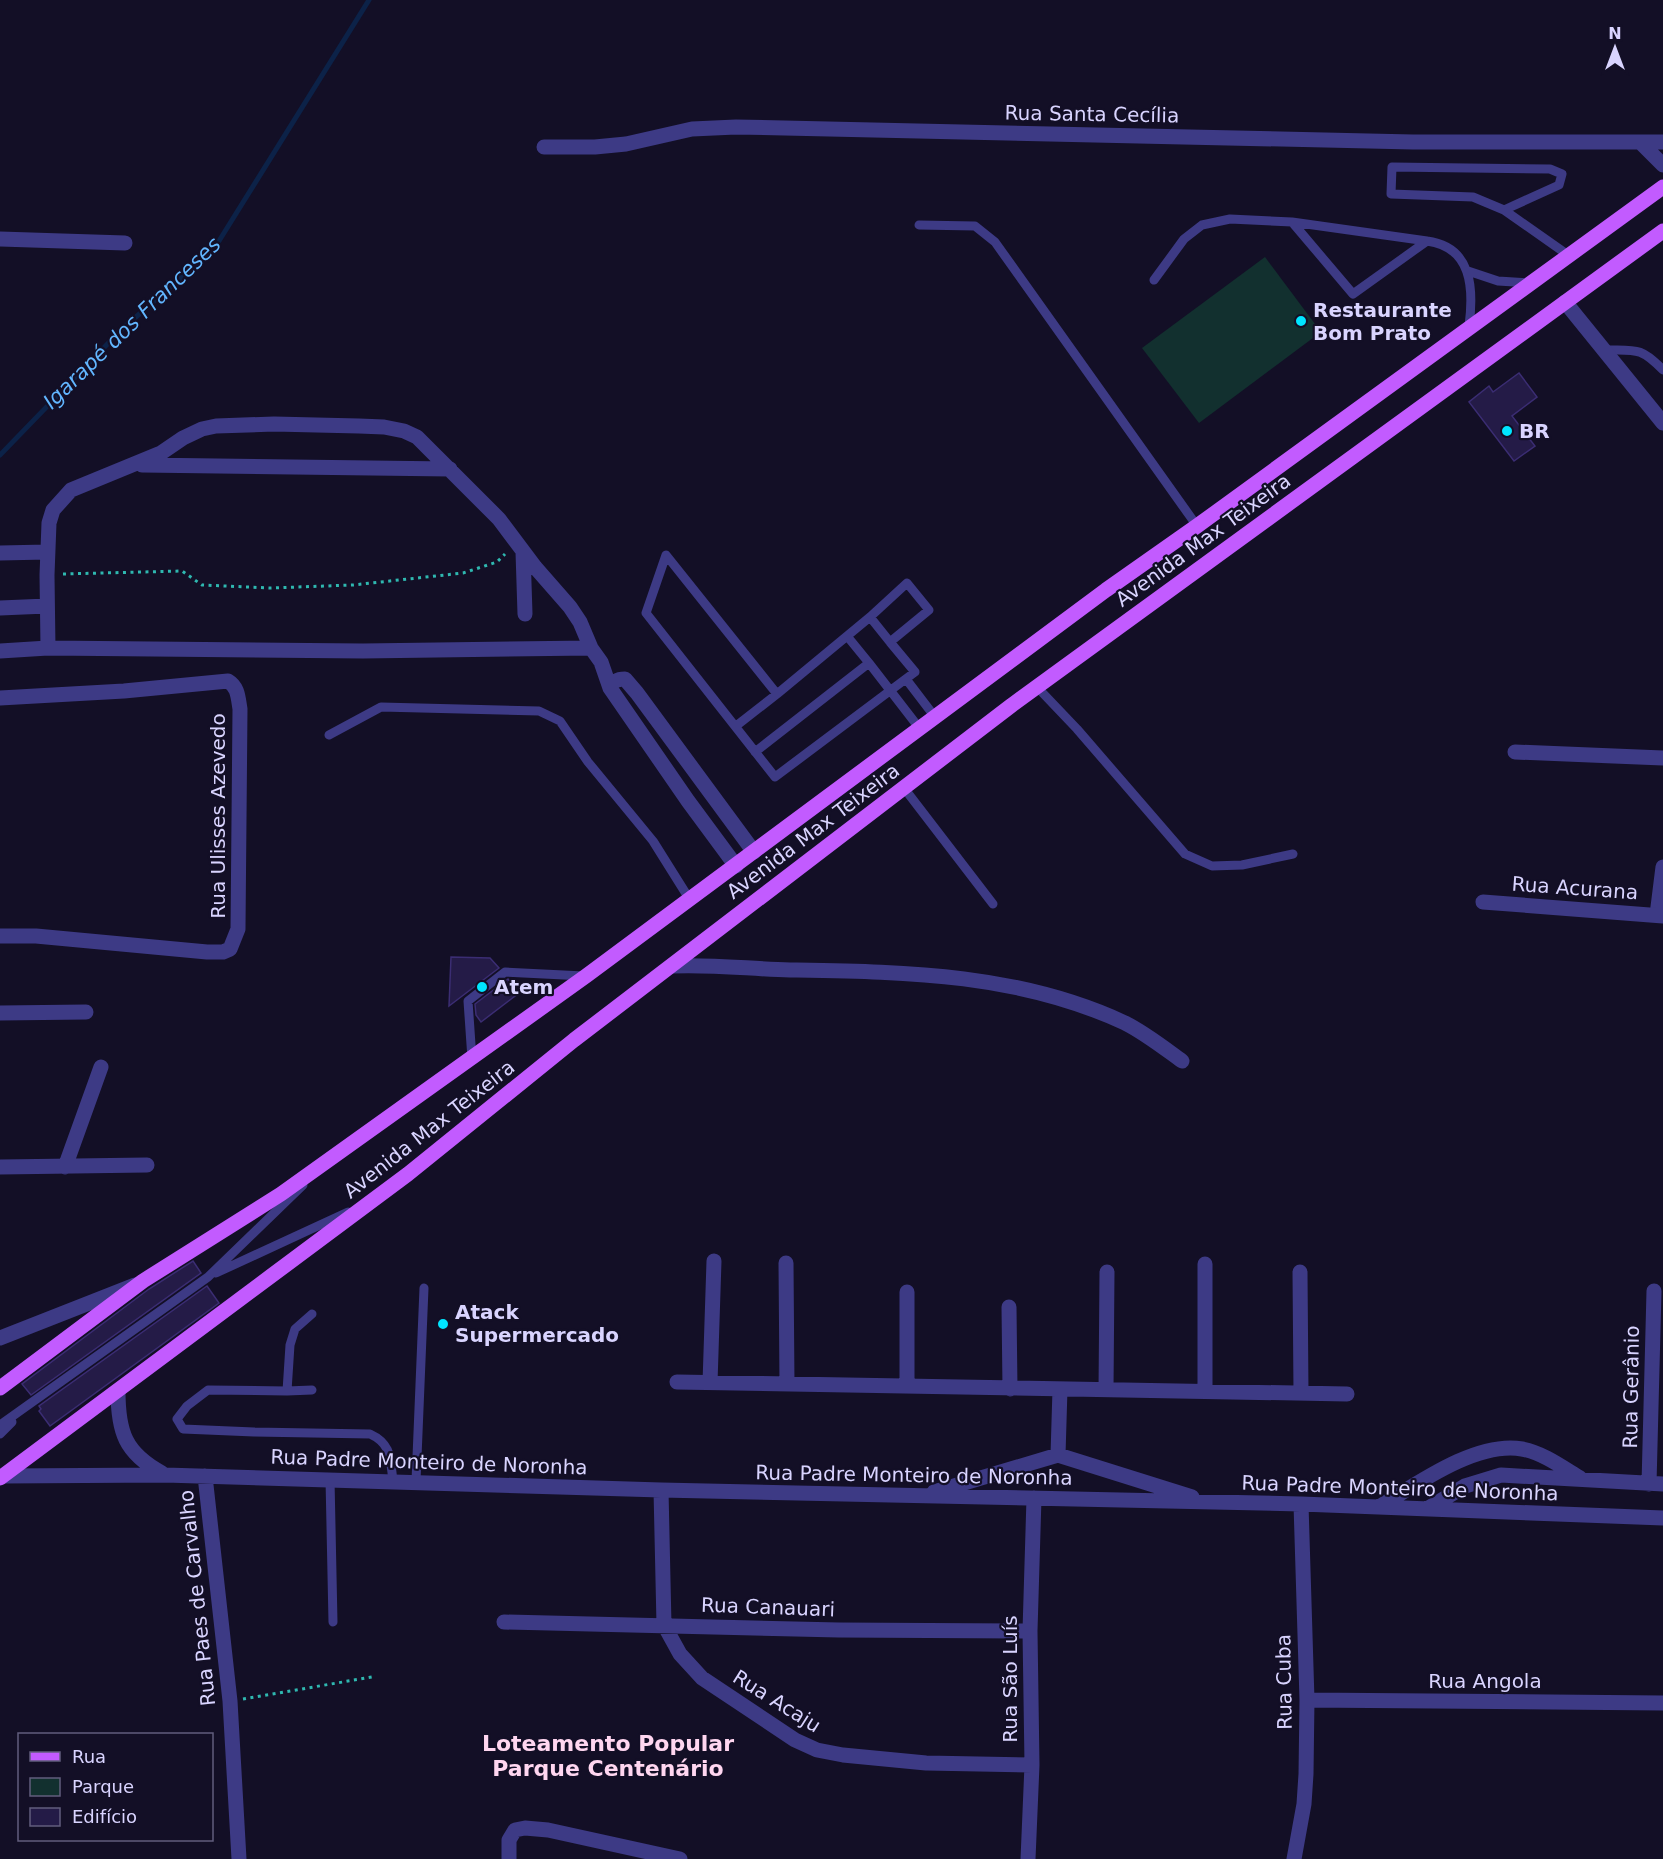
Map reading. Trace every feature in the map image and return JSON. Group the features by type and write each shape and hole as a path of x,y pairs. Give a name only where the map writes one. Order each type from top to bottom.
{"main road":[{"name":"Avenida Max Teixeira","path":"0,1388 143,1281 281,1194 472,1059 736,866 1106,590 1663,187"},
{"name":"Avenida Max Teixeira","path":"1,1477 374,1200 574,1040 1037,687 1663,231"}],"street":[{"name":"Rua Santa Cecília","path":"544,147 595,147 626,144 692,129 736,127 1401,142 1663,142"},
{"path":"1641,143 1663,165"},
{"path":"0,238 125,243"},
{"path":"1565,302 1663,423"},
{"path":"48,648 46,575 49,523 53,510 71,490 136,465 202,429 238,424 306,424 384,427 404,431 417,437 429,447 499,519 519,547 570,607 580,622 591,648 601,662 610,688 736,866"},
{"path":"136,465 450,469"},
{"path":"519,547 525,614"},
{"path":"0,553 47,552"},
{"path":"0,608 46,606"},
{"path":"0,651 48,648 316,651 591,648"},
{"path":"601,662 625,679 637,693 754,852"},
{"path":"610,688 618,679 625,679"},
{"name":"Rua Ulisses Azevedo","path":"0,698 228,681 237,691 240,709 238,929 231,949 223,952 190,951 36,936 0,936"},
{"path":"1515,752 1663,758"},
{"path":"1660,916 1663,867"},
{"name":"Rua Acurana","path":"1483,902 1660,916"},
{"path":"672,966 706,964 772,970 944,975 1006,985 1075,1004 1127,1024 1182,1061"},
{"path":"0,1013 86,1012"},
{"path":"65,1167 101,1067"},
{"path":"0,1167 147,1165"},
{"path":"710,1383 714,1261"},
{"path":"786,1263 787,1384"},
{"path":"1205,1264 1205,1391"},
{"path":"1106,1389 1107,1272"},
{"path":"1300,1272 1301,1393"},
{"path":"0,1338 143,1281"},
{"name":"Rua Gerânio","path":"1654,1291 1656,1484"},
{"path":"907,1292 907,1386"},
{"path":"1010,1307 1010,1389"},
{"path":"677,1382 1347,1394"},
{"path":"1058,1455 1060,1389"},
{"path":"118,1391 118,1414 122,1432 129,1447 145,1464 165,1475"},
{"path":"1379,1508 1452,1465 1475,1455 1501,1449 1521,1449 1537,1454 1582,1480"},
{"path":"919,1496 1058,1455 1209,1502"},
{"name":"Rua Padre Monteiro de Noronha","path":"1,1477 165,1475 416,1481 661,1490 1301,1504 1663,1518"},
{"path":"1427,1509 1465,1486 1501,1475 1656,1484"},
{"name":"Rua Paes de Carvalho","path":"205,1476 230,1701 239,1859"},
{"name":"Rua Acaju","path":"661,1490 664,1625 680,1654 702,1678 795,1740 817,1750 843,1755 915,1762 1032,1765"},
{"name":"Rua São Luís","path":"1028,1859 1032,1765 1030,1631 1034,1498"},
{"name":"Rua Cuba","path":"1294,1859 1304,1804 1307,1700 1301,1504"},
{"name":"Rua Canauari","path":"504,1622 839,1630 1030,1631"},
{"name":"Rua Angola","path":"1307,1700 1663,1703"},
{"path":"509,1859 509,1840 515,1830 525,1828 548,1830 680,1859"}],"lane":[{"path":"1504,210 1558,185 1562,174 1550,169 1392,167 1391,194 1473,197 1504,210 1568,255"},
{"path":"1154,280 1184,239 1202,225 1230,219 1292,222 1442,243 1468,270 1498,281 1532,283"},
{"path":"1292,222 1353,294 1427,241"},
{"path":"919,225 975,226 995,242 1197,526"},
{"path":"1468,270 1472,296 1469,326"},
{"path":"1605,350 1630,350 1645,353 1663,370"},
{"path":"777,694 666,555 646,614 775,777 915,672 870,617"},
{"path":"736,726 870,617 907,583 929,610 890,642"},
{"path":"847,636 920,729"},
{"path":"755,752 869,663"},
{"path":"906,679 936,717"},
{"path":"1037,687 1077,729 1185,854 1212,866 1242,865 1293,854"},
{"path":"329,735 381,707 539,711 560,721 588,762 653,841 690,900"},
{"path":"904,788 993,904"},
{"path":"472,1059 468,1000 505,972 586,976"},
{"path":"0,1425 208,1277 329,1160"},
{"path":"208,1277 374,1200"},
{"path":"416,1481 424,1288"},
{"path":"287,1391 290,1345 295,1329 312,1314"},
{"path":"312,1389 208,1390 187,1406 177,1419 183,1429 370,1434 379,1439 390,1455 393,1481"},
{"path":"0,1434 31,1404"},
{"path":"330,1479 333,1622"}],"path":[{"path":"46,575 182,571 202,585 270,588 353,585 463,573 497,562 519,547"},
{"path":"230,1701 372,1677"}],"green space":[{"path":"1265,257 1321,332 1199,423 1142,348"}],"building":[{"name":"BR","path":"1519,373 1537,397 1512,416 1535,446 1514,461 1469,402 1489,386 1493,392"},
{"path":"451,957 490,958 499,968 449,1006"},
{"path":"508,979 519,993 481,1022 476,1015 475,1004"},
{"path":"193,1261 201,1273 31,1395 22,1384 149,1289"},
{"path":"207,1286 219,1303 50,1426 39,1411 41,1409 39,1406"}],"waterway":[{"name":"Igarapé dos Franceses","path":"0,455 121,330 214,249 369,0"}],"place":[{"name":"Restaurante Bom Prato","path":"1301,321"},
{"name":"BR","path":"1507,431"},
{"name":"Atem","path":"482,987"},
{"name":"Atack Supermercado","path":"443,1324"}],"district":[{"name":"Loteamento Popular Parque Centenário","path":"608,1756"}]}
